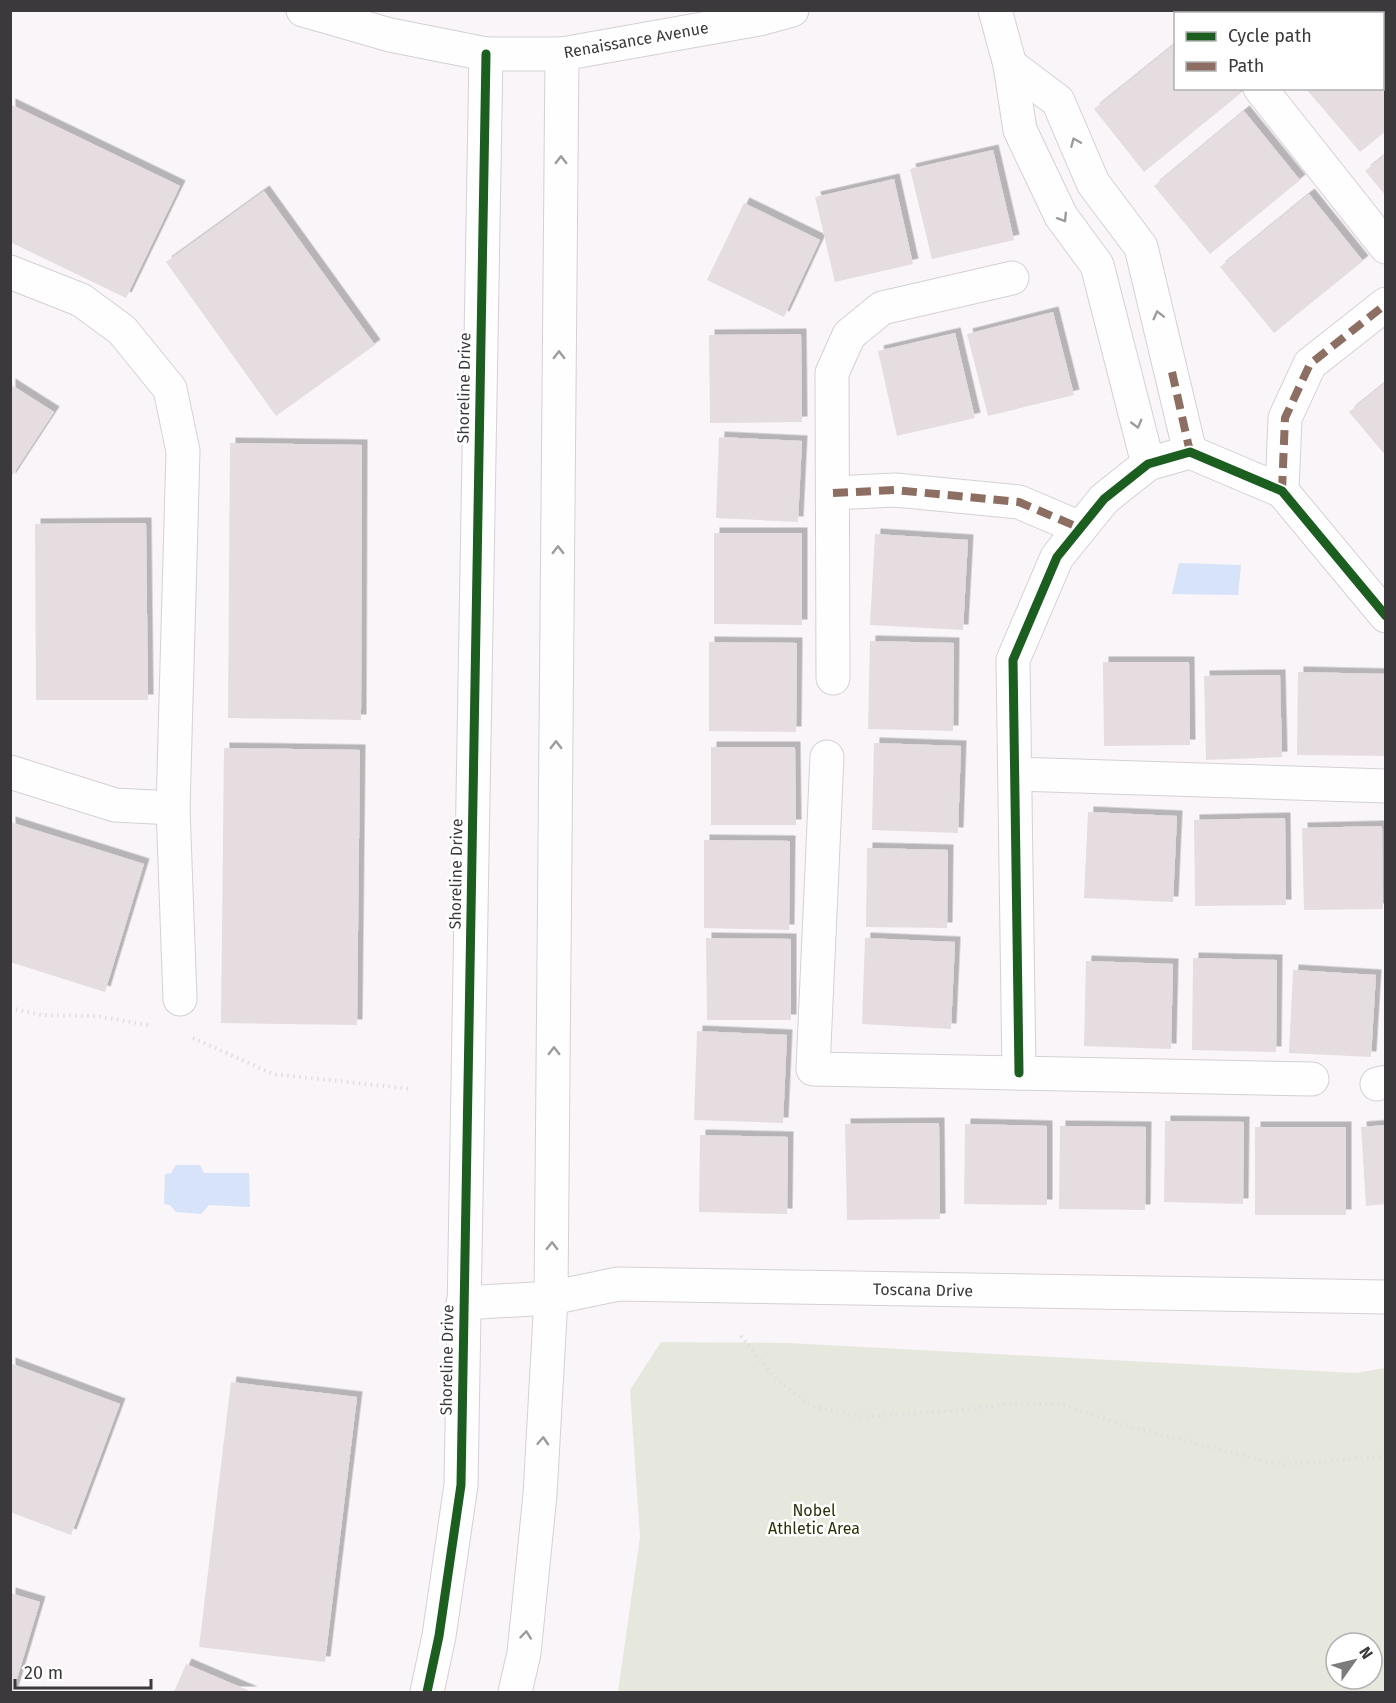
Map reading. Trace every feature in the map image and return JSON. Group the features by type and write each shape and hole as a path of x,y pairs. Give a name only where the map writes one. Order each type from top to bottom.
{"street":[{"name":"Renaissance Avenue","path":"303,10 390,35 486,54 562,54 759,19 792,10"},
{"path":"995,10 1010,65 1020,130 1061,216 1097,265 1148,464"},
{"name":"Shoreline Drive","path":"427,1692 439,1636 461,1485 486,54"},
{"path":"515,1692 524,1653 540,1495 551,1298 562,54"},
{"path":"1010,65 1058,101 1093,183 1141,247 1173,372 1190,452"},
{"path":"1262,90 1386,247"},
{"path":"10,272 81,300 122,330 170,389 183,451 172,808 180,999"},
{"path":"833,678 832,373 849,335 882,308 1012,278"},
{"path":"1282,491 1285,418 1310,364 1386,304"},
{"path":"1019,1073 1013,660 1057,557 1080,528 1104,499 1148,464 1190,452 1282,491 1386,616"},
{"path":"832,493 895,490 1019,502 1080,528"},
{"path":"827,757 813,1069 1312,1079"},
{"path":"10,772 115,805 172,808"},
{"path":"1015,774 1386,786"},
{"name":"Toscana Drive","path":"463,1303 551,1298 618,1284 1386,1297"}],"path":[{"path":"10,1008 41,1015 97,1016 151,1025"},
{"path":"182,1034 273,1074 412,1089"},
{"path":"741,1336 774,1377 811,1406 863,1417 962,1410 1015,1403 1064,1406 1121,1424 1278,1465 1386,1456"}],"green space":[{"name":"Nobel Athletic Area","path":"661,1342 788,1343 1356,1373 1385,1368 1385,1692 618,1692 640,1537 630,1390"}],"water":[{"path":"1179,563 1241,565 1238,595 1172,594"},
{"path":"176,1165 200,1165 204,1173 249,1173 250,1207 209,1205 201,1214 176,1212 170,1205 164,1204 165,1174 171,1173"}],"building":[{"path":"1244,10 1378,10 1379,12 1246,12"},
{"path":"1384,44 1386,46 1386,131 1360,152 1307,90 1384,90"},
{"path":"1174,45 1174,90 1239,90 1241,93 1144,172 1094,109"},
{"path":"10,104 180,186 126,298 10,242"},
{"path":"1244,111 1300,180 1210,254 1154,186"},
{"path":"993,150 1014,240 932,259 910,169"},
{"path":"1386,154 1386,196 1365,171"},
{"path":"894,179 913,264 835,282 815,197"},
{"path":"264,191 375,345 276,416 166,262"},
{"path":"1309,194 1363,261 1274,333 1220,267"},
{"path":"744,203 820,240 784,317 707,280"},
{"path":"1053,312 1074,395 988,416 967,334"},
{"path":"955,333 975,418 897,436 878,351"},
{"path":"801,334 802,422 710,423 709,335"},
{"path":"1386,382 1386,456 1349,412"},
{"path":"10,384 54,412 10,479"},
{"path":"719,437 802,441 798,522 716,518"},
{"path":"230,443 362,445 361,720 228,718"},
{"path":"146,523 148,700 36,700 35,524"},
{"path":"714,533 802,533 802,625 714,624"},
{"path":"875,534 968,540 963,630 870,625"},
{"path":"870,641 954,643 953,731 868,729"},
{"path":"709,642 797,643 796,732 709,731"},
{"path":"1103,662 1189,662 1190,745 1104,746"},
{"path":"1298,672 1386,674 1386,756 1297,755"},
{"path":"1280,675 1282,757 1206,760 1204,676"},
{"path":"874,743 961,746 958,833 872,830"},
{"path":"711,747 795,747 796,825 711,825"},
{"path":"224,748 360,750 357,1025 221,1023"},
{"path":"1088,812 1177,816 1173,902 1084,898"},
{"path":"1285,818 1286,905 1195,906 1194,820"},
{"path":"10,822 144,864 105,992 10,962"},
{"path":"1382,826 1383,909 1304,910 1302,828"},
{"path":"704,840 790,841 789,930 704,928"},
{"path":"867,848 948,850 947,928 866,927"},
{"path":"706,938 791,939 791,1020 707,1020"},
{"path":"865,938 955,942 951,1029 862,1024"},
{"path":"1193,958 1277,960 1276,1052 1192,1050"},
{"path":"1086,961 1173,964 1171,1049 1084,1046"},
{"path":"1293,970 1376,975 1371,1057 1289,1053"},
{"path":"697,1031 787,1035 783,1123 694,1120"},
{"path":"1165,1121 1244,1122 1243,1204 1164,1202"},
{"path":"939,1123 940,1219 847,1220 845,1124"},
{"path":"965,1124 1047,1126 1047,1205 964,1204"},
{"path":"1386,1125 1386,1204 1366,1206 1361,1127"},
{"path":"1060,1126 1146,1127 1145,1210 1059,1209"},
{"path":"1255,1127 1346,1127 1346,1215 1255,1215"},
{"path":"700,1135 788,1137 787,1214 699,1212"},
{"path":"10,1363 120,1404 71,1535 10,1512"},
{"path":"231,1382 357,1397 325,1662 199,1647"},
{"path":"10,1593 40,1602 13,1692 10,1692"},
{"path":"186,1664 252,1692 174,1692"}],"marked path":[{"path":"1282,491 1285,418 1310,364 1386,304"},
{"path":"1172,372 1190,452"},
{"path":"833,493 895,490 1019,502 1080,528"}],"cycle path":[{"path":"427,1692 439,1636 461,1485 486,54"},
{"path":"1019,1073 1013,660 1057,557 1104,499 1148,464 1190,452 1282,491 1386,616"}]}
